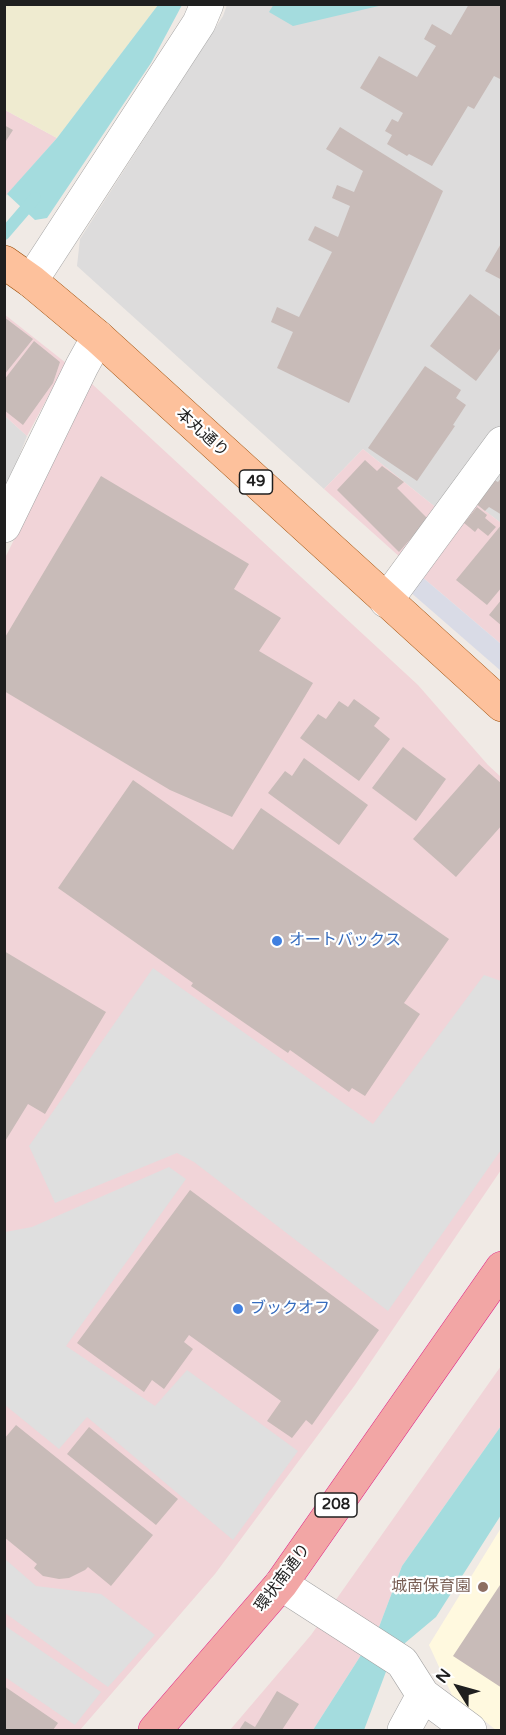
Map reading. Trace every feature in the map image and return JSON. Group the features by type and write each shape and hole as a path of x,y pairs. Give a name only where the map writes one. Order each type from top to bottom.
{"highway":[{"name":"環状南通り","path":"155,1731 281,1584 501,1268"}],"main road":[{"name":"本丸通り","path":"14,269 98,337 501,705"}],"street":[{"path":"14,269 199,23 207,4"},
{"path":"4,526 98,337"},
{"path":"386,601 501,443"},
{"path":"281,1584 402,1662 423,1695 470,1731"},
{"path":"404,1731 423,1695"}],"shaded area":[{"path":"4,5 158,5 57,138 5,110"},
{"path":"227,5 274,5 270,12 383,5 501,5 501,523 472,501 454,522 363,449 324,489 77,266 80,239 223,16"},
{"path":"5,110 57,138 5,197"},
{"path":"4,314 66,363 27,436 5,416"},
{"path":"91,383 418,685 501,777 501,1170 355,1385 215,1574 80,1730 5,1730 4,560"},
{"path":"5,416 27,436 5,492"},
{"path":"363,449 454,522 471,500 501,523 501,644 324,489"},
{"path":"421,576 501,644 501,671 409,591"},
{"path":"153,968 373,1124 484,975 501,981 501,1150 388,1311 194,1162 177,1153 55,1203 29,1146"},
{"path":"169,1167 186,1179 66,1346 155,1406 187,1370 298,1451 233,1540 87,1417 59,1449 5,1405 5,1232 32,1227"},
{"path":"501,1366 501,1426 402,1566 379,1627 313,1730 230,1730 311,1635"},
{"name":"城南保育園","path":"501,1528 501,1730 496,1730 452,1695 429,1645"},
{"path":"5,1559 36,1586 101,1594 155,1635 108,1687 5,1613"},
{"path":"4,1625 101,1692 75,1725 5,1677"}],"water":[{"path":"274,4 383,5 293,26 269,12"},
{"path":"158,5 182,5 151,63 47,218 35,220 7,194 57,138"},
{"path":"501,1426 501,1515 436,1617 405,1643 387,1669 364,1730 313,1730 379,1627 402,1566"}],"building":[{"path":"469,4 502,4 502,77 500,79 494,76 474,109 468,106 432,166 409,154 407,156 387,144 392,135 385,131 392,119 398,122 403,113 360,88 379,56 417,77 436,46 424,39 432,24 451,35"},
{"path":"4,125 13,130 4,144"},
{"path":"340,127 443,191 349,403 277,368 293,332 271,322 277,307 299,317 332,252 308,240 315,226 338,237 350,206 332,198 337,185 354,192 363,171 326,149"},
{"path":"502,242 502,280 485,271"},
{"path":"470,294 502,318 502,346 476,381 430,346"},
{"path":"4,317 33,339 4,375"},
{"path":"34,341 60,362 53,383 23,425 4,410 4,380"},
{"path":"425,366 461,390 456,398 466,405 453,425 455,426 417,481 368,448"},
{"path":"365,460 377,471 382,466 404,482 397,488 428,519 399,552 337,490"},
{"path":"101,476 249,564 234,589 281,618 259,651 313,683 232,817 170,790 4,691 4,639"},
{"path":"502,477 502,515 489,507 485,511 475,503 492,479 498,482"},
{"path":"477,507 496,527 488,536 478,528 475,532 464,523"},
{"path":"502,524 502,587 487,605 456,580"},
{"path":"502,599 502,626 489,615"},
{"path":"354,699 380,718 374,726 390,739 359,781 300,738 318,714 326,719 339,701 348,707"},
{"path":"403,747 446,779 416,821 372,788"},
{"path":"304,758 368,805 339,845 268,793 285,771 292,776"},
{"path":"479,764 502,784 502,825 456,877 413,839"},
{"path":"133,780 233,850 261,808 449,939 404,1003 420,1014 365,1096 352,1088 349,1092 290,1050 288,1053 191,986 193,983 58,888"},
{"path":"4,951 106,1012 45,1114 28,1104 4,1143"},
{"path":"190,1190 379,1330 312,1425 306,1420 292,1438 267,1421 281,1401 189,1335 184,1342 193,1349 164,1389 152,1380 144,1392 77,1343"},
{"path":"16,1425 153,1535 111,1586 88,1567 69,1578 43,1576 34,1568 37,1564 4,1537 4,1439"},
{"path":"89,1427 178,1499 156,1525 67,1454"},
{"path":"502,1582 502,1688 453,1656"},
{"path":"4,1686 58,1723 53,1730 4,1730"},
{"path":"277,1691 299,1704 282,1730 239,1730 245,1721 255,1727"}],"waterway":[{"path":"4,234 35,198"}],"place":[{"name":"オートバックス","path":"277,941"},
{"name":"ブックオフ","path":"238,1309"},
{"name":"城南保育園","path":"483,1587"}]}
